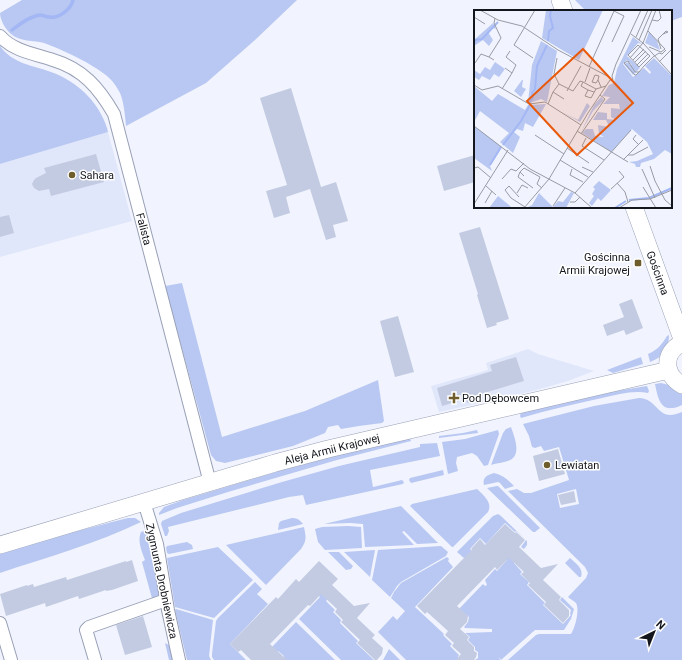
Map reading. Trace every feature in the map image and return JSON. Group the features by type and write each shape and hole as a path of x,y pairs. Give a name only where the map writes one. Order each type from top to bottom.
{"street":[{"path":"560,0 564,10"},
{"name":"Falista","path":"0,36 11,45 21,50 54,60 77,70 96,88 114,114 210,482"},
{"name":"Gościnna","path":"634,208 682,339"},
{"path":"682,343 674,348 668,359 669,370 672,377 682,385"},
{"name":"Aleja Armii Krajowej","path":"0,545 210,482 328,449 669,370"},
{"name":"Zygmunta Drobniewicza","path":"144,502 157,544 166,600 179,660"},
{"path":"95,660 86,630 89,627 166,600"},
{"path":"0,623 11,660"}],"shaded area":[{"path":"22,0 297,0 255,40 206,83 126,126 120,93 111,80 101,71 68,53 44,43 15,37 7,30 2,22 0,13"},
{"path":"575,0 682,0 682,17 672,21 672,10 585,10"},
{"path":"0,46 11,57 23,63 59,75 82,90 99,110 108,132 0,164"},
{"path":"108,132 132,221 0,257 0,164"},
{"path":"182,283 222,437 305,411 378,380 384,421 382,423 341,429 338,425 328,427 325,433 293,446 225,463 216,461 211,455 165,286"},
{"path":"669,335 668,344 662,355 650,362 648,354 657,348"},
{"path":"528,349 538,354 594,371 568,381 533,391 439,412 431,386 488,370 486,363"},
{"path":"641,357 643,364 613,373 607,370"},
{"path":"661,383 682,391 682,405 675,408 668,408 661,404 655,384"},
{"path":"647,386 649,391 648,393 625,393 521,418 520,416 521,412 610,392"},
{"path":"639,398 646,399 651,402 667,415 674,415 682,412 682,660 508,660 536,635 571,634 577,614 577,606 576,603 568,597 586,578 588,573 585,567 508,491 517,489 524,493 531,493 569,480 559,447 544,451 541,446 535,448 532,447 529,436 523,424 594,406","holes":["576,489 579,504 560,508 557,494"]},
{"path":"511,427 516,445 516,454 510,460 491,465 503,433 506,429"},
{"path":"477,430 478,433 439,438 439,436"},
{"path":"498,430 499,434 488,465 484,466 477,456 472,453 457,457 456,463 458,471 448,474 442,442 465,439"},
{"path":"410,438 411,441 337,460 228,492 159,515 164,507 183,500 279,471"},
{"path":"437,443 440,456 370,470 373,487 402,480 404,482 403,484 306,505 303,495 289,497 168,527 169,531 167,536 165,536 161,524 162,521 181,513 282,482 339,466 420,447 420,444"},
{"path":"443,470 444,475 411,483 409,480 410,478"},
{"path":"494,473 503,476 514,486 505,489 498,482 484,485 484,480 486,477"},
{"path":"498,486 540,528 533,532 487,488"},
{"path":"477,489 488,502 488,512 453,547 410,506 412,504"},
{"path":"401,506 438,543 417,544 404,531 402,532 414,545 365,547 363,524 324,524"},
{"path":"498,514 525,539 505,523 486,544 480,538 470,549 472,551 465,559 457,552 493,516"},
{"path":"128,518 135,518 141,522 89,544 0,573 0,552 48,538"},
{"path":"292,518 301,521 303,524 278,530 279,523 281,521"},
{"path":"304,527 306,538 301,549 266,585 226,545"},
{"path":"322,527 361,527 362,548 325,550 318,542 315,529"},
{"path":"146,530 149,532 153,545 160,599 153,602 142,562 145,560 140,543 141,532"},
{"path":"526,540 527,545 524,549 521,547"},
{"path":"187,542 192,545 193,549 169,554 167,553 167,546"},
{"path":"441,546 448,552 446,556 401,582 390,597 372,580 378,550"},
{"path":"218,547 253,580 214,618 175,607 167,558"},
{"path":"375,550 370,577 344,552"},
{"path":"328,552 339,552 353,566 351,569 346,570"},
{"path":"510,554 516,560 514,563 522,572 520,574 529,582 527,585 545,603 543,605 563,624 571,615 571,610 560,600 562,597 574,609 571,619 564,630 535,630 501,660 499,657 500,660 475,660 478,658 478,652 468,640 470,637 465,633 492,632 492,629 465,628 464,627 468,622 469,617 467,615 462,616 457,611 483,584 485,586 487,585 485,580 495,569 497,571 507,560 505,558"},
{"path":"447,557 449,559 448,561 453,567 415,607 444,634 443,635 452,644 450,646 459,655 458,657 461,660 406,660 378,632 393,616 397,620 405,611 391,598 401,583"},
{"path":"570,558 580,568 582,574 581,577 579,577 565,563"},
{"path":"255,582 262,589 257,594 268,604 230,644 246,660 214,660 212,654 216,621"},
{"path":"322,591 329,598 326,601 335,610 333,612 341,620 340,623 358,641 356,643 374,660 341,660 299,619 320,597 318,595"},
{"path":"176,609 213,620 209,656 211,660 187,660"},
{"path":"296,622 335,660 281,660 284,656 278,651 271,658 271,648"},
{"path":"165,643 169,645 173,660 169,660"},
{"path":"389,649 400,660 383,660"}],"building":[{"path":"291,88 321,187 336,182 348,221 333,225 336,237 326,240 310,189 286,197 290,213 274,218 266,191 287,185 260,98"},
{"name":"Sahara","path":"96,154 104,182 51,196 49,189 39,191 34,188 32,184 34,180 46,173 44,168"},
{"path":"474,155 474,182 444,191 437,166"},
{"path":"9,215 14,233 0,237 0,217"},
{"path":"480,227 509,319 496,323 497,325 487,328 459,233"},
{"path":"632,299 643,328 626,335 624,330 607,336 603,325 624,317 619,304"},
{"path":"398,316 414,372 395,377 380,321"},
{"path":"516,357 524,381 474,396 476,400 467,403 466,399 442,406 437,388 492,371 490,365"},
{"path":"558,449 565,474 539,481 533,456"},
{"path":"574,491 576,502 561,505 558,495"},
{"path":"505,524 525,540 519,547 541,568 558,564 543,580 561,597 559,600 569,610 569,616 563,623 544,605 546,602 528,585 530,583 521,574 524,572 509,558 497,570 495,567 457,606 468,616 467,622 460,629 469,637 467,640 474,647 474,651 477,653 474,660 456,660 461,654 452,646 454,643 445,635 448,631 427,612 425,614 417,606 472,550 471,549 480,539 485,545"},
{"path":"132,560 138,581 79,599 78,596 46,607 45,603 6,616 0,594 27,585 33,584 34,587 66,577 67,580"},
{"path":"319,561 338,579 332,585 354,606 370,603 357,618 375,635 372,638 383,648 382,654 377,660 375,660 357,643 360,640 341,622 343,620 335,612 337,609 321,594 310,606 308,605 270,644 287,660 251,660 241,650 238,652 230,644 276,597 278,599 296,579 299,582"},
{"path":"143,616 152,647 125,655 116,625"}],"waterway":[{"path":"12,30 25,21 36,16 41,15 53,17 60,15 70,7 73,0"}],"place":[{"name":"Sahara","path":"72,175"},
{"name":"Gościnna Armii Krajowej","path":"638,263"},
{"name":"Pod Dębowcem","path":"454,398"},
{"name":"Lewiatan","path":"547,465"}]}
